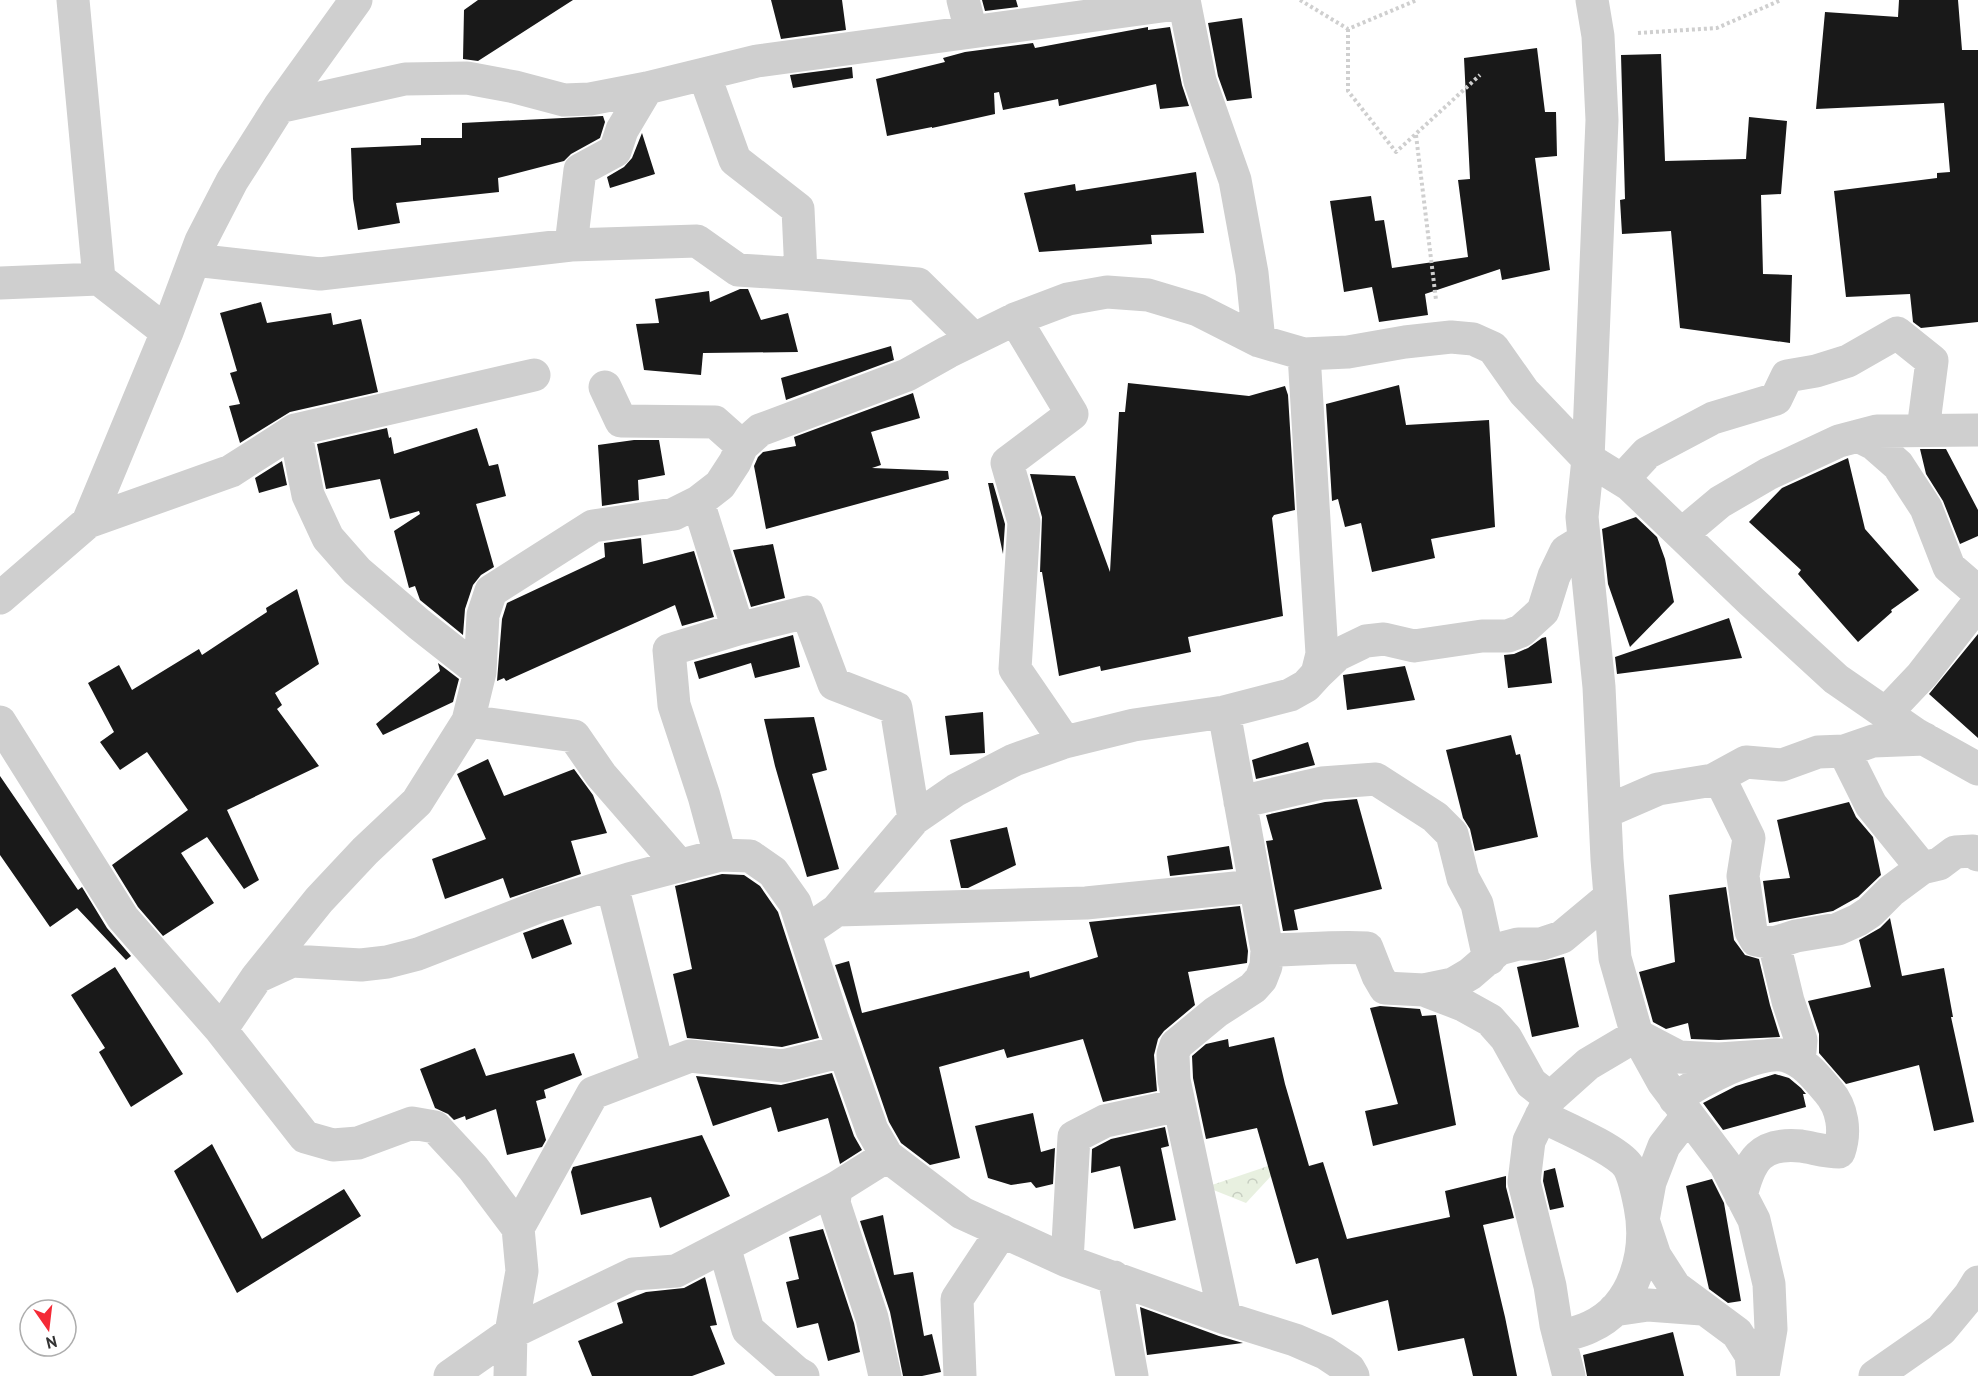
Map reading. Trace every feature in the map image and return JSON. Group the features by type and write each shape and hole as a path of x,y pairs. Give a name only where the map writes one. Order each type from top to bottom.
{"street":[{"path":"73,0 99,279"},
{"path":"88,522 167,332 194,260 232,181 279,107 356,0"},
{"path":"963,0 970,31"},
{"path":"1592,0 1598,36 1602,120 1588,459 1582,517 1599,687 1615,958 1637,1035 1663,1082 1725,1164 1754,1220 1769,1284 1771,1329 1763,1376"},
{"path":"279,107 405,79 467,78 515,87 564,100 590,99 647,88 757,61 1184,1 1200,81 1235,180 1252,273 1259,341"},
{"path":"704,74 735,160 798,209 801,274"},
{"path":"571,245 580,170 615,151 622,130 647,88"},
{"path":"194,260 320,274 571,245 697,241 738,270 918,284 974,339"},
{"path":"0,283 99,279 167,332"},
{"path":"221,1030 257,977 319,900 365,851 417,802 468,721 480,672 483,615 491,591 593,525 674,514 698,502 720,485 742,446 760,430 907,375 1015,319 1068,299 1107,292 1148,295 1198,310 1259,341 1304,354 1348,352 1451,337 1473,339 1493,348 1524,392 1588,459 1630,485 1836,679 1925,739 1978,769"},
{"path":"1015,319 1072,414 1007,464 1024,522 1015,669 1065,742"},
{"path":"1622,480 1647,453 1713,418 1776,399 1787,376 1816,371 1848,361 1897,333 1932,361 1923,430"},
{"path":"1304,354 1322,654 1317,674"},
{"path":"0,598 88,522 231,471 295,430 534,375"},
{"path":"605,387 621,421 715,422 742,446"},
{"path":"295,430 308,495 328,538 357,571 418,624 480,672"},
{"path":"1682,534 1720,502 1768,474 1839,441 1877,431 1978,430"},
{"path":"1858,436 1889,456 1906,475 1926,508 1948,567 1975,607 1922,675 1886,713"},
{"path":"698,502 738,629"},
{"path":"805,932 837,910 914,819 956,790 1014,760 1065,742 1134,725 1224,712 1290,695 1306,686 1337,655 1366,641 1391,640 1414,646 1482,636 1508,636 1521,631 1543,611 1554,576 1566,551 1584,540"},
{"path":"720,855 704,796 674,705 669,650 738,629 807,612 834,684 896,708 914,819"},
{"path":"1224,712 1267,950 1266,966 1261,979 1253,988 1216,1012 1176,1045 1173,1054 1174,1080 1225,1318"},
{"path":"468,721 574,736 601,775 680,866"},
{"path":"0,723 123,918 221,1030 305,1137 333,1145 358,1143 412,1123 435,1127 473,1167 518,1228 522,1271 511,1333 510,1376"},
{"path":"1605,812 1658,789 1713,780 1746,762 1782,765 1818,752 1844,752 1873,741 1925,739"},
{"path":"1844,752 1871,805 1922,868"},
{"path":"1719,777 1749,838 1743,876 1751,930 1756,940 1774,943 1796,936 1838,929 1870,912 1892,891 1922,868 1939,864 1955,852 1976,843"},
{"path":"1240,802 1322,783 1376,779 1435,817 1452,834 1463,878 1477,904 1489,959"},
{"path":"257,977 292,961 361,965 387,962 418,954 541,906 612,885 720,855 750,856 773,872 795,903 872,1130 887,1156 962,1213 1067,1261 1225,1318 1294,1340 1325,1353 1349,1369 1353,1376"},
{"path":"612,885 658,1068"},
{"path":"837,910 1086,903 1255,886"},
{"path":"1267,950 1303,950 1342,946 1367,948 1385,988 1424,990 1453,984 1489,959 1499,949 1518,944 1541,944 1562,936 1610,897"},
{"path":"1774,943 1788,1001 1801,1040 1799,1062"},
{"path":"1424,990 1463,1005 1490,1020 1506,1038 1545,1107 1612,1153 1628,1167 1655,1256 1675,1287 1737,1334 1751,1355 1753,1376"},
{"path":"1637,1035 1679,1057 1719,1059 1784,1056 1799,1062 1814,1074 1833,1097 1843,1124 1839,1152 1802,1146 1778,1146 1762,1153 1747,1172 1741,1196"},
{"path":"1569,1376 1550,1286 1524,1182 1529,1141 1545,1107 1588,1064 1637,1035"},
{"path":"518,1228 593,1092 690,1056 783,1066 843,1050"},
{"path":"1559,1336 1591,1327 1614,1310 1633,1286 1640,1263 1643,1221 1650,1182 1682,1107 1713,1075 1764,1056"},
{"path":"1067,1261 1074,1137 1105,1121 1179,1105"},
{"path":"450,1376 511,1333 633,1274 676,1271 836,1188 887,1156"},
{"path":"836,1188 834,1203 872,1318 885,1376"},
{"path":"960,1376 957,1299 1002,1231"},
{"path":"724,1246 748,1330 803,1376"},
{"path":"1114,1277 1132,1376"},
{"path":"1875,1376 1941,1330 1978,1282"},
{"path":"1614,1310 1648,1305 1702,1309"}],"path":[{"path":"1300,0 1348,29"},
{"path":"1348,29 1417,0"},
{"path":"1598,36 1718,28 1781,0"},
{"path":"1348,29 1348,92 1396,152 1480,75"},
{"path":"1416,135 1436,301 1451,337"}],"green space":[{"path":"1286,1160 1246,1203 1206,1187"}],"building":[{"path":"478,0 573,0 478,61 463,59 464,10"},
{"path":"771,0 842,0 846,30 781,39"},
{"path":"982,0 1016,0 1018,7 985,11"},
{"path":"1899,0 1958,0 1962,50 1978,50 1978,322 1921,328 1913,322 1910,294 1846,297 1834,191 1937,178 1937,173 1950,172 1944,103 1816,109 1825,12 1898,17"},
{"path":"1242,18 1252,98 1227,101 1218,76 1208,23"},
{"path":"1148,27 1148,30 1170,27 1182,85 1189,106 1160,109 1156,84 1059,106 1058,99 1003,110 999,92 994,93 995,114 887,136 876,79 945,62 943,58 965,52 1033,43 1035,48"},
{"path":"1537,48 1545,112 1556,112 1557,156 1535,158 1550,270 1502,280 1500,269 1425,294 1428,315 1379,322 1372,287 1344,292 1330,201 1371,196 1375,221 1384,220 1392,268 1468,257 1458,180 1470,179 1464,58"},
{"path":"1661,54 1665,161 1746,159 1749,117 1787,121 1781,194 1761,195 1763,274 1792,275 1790,343 1680,328 1671,231 1622,234 1620,200 1625,199 1621,55"},
{"path":"852,67 853,78 793,88 790,75"},
{"path":"603,116 605,122 600,138 571,154 564,161 498,178 499,192 396,203 400,223 358,230 353,199 351,148 421,145 421,138 462,138 462,123"},
{"path":"642,133 655,174 610,188 607,177 624,167 632,158"},
{"path":"1196,172 1204,233 1151,235 1152,244 1039,252 1024,193 1075,184 1076,191"},
{"path":"740,289 748,289 761,320 788,313 798,352 703,353 701,375 644,370 636,324 659,323 655,299 709,291 710,302"},
{"path":"261,302 267,323 331,313 333,325 361,319 378,392 290,412 240,443 229,406 240,404 230,373 237,371 220,313"},
{"path":"891,346 894,360 786,400 781,378"},
{"path":"1128,383 1249,396 1285,386 1288,395 1295,510 1274,515 1272,518 1283,616 1188,637 1191,652 1101,671 1100,666 1059,676 1042,572 1040,572 1042,517 1030,474 1075,476 1110,572 1119,412 1125,412"},
{"path":"1399,385 1406,425 1489,420 1495,527 1431,539 1435,558 1372,572 1361,523 1345,527 1338,499 1332,501 1326,404"},
{"path":"913,393 920,418 871,432 881,465 872,468 948,471 949,479 766,529 754,466 763,452 796,446 794,437"},
{"path":"387,428 394,454 477,428 489,466 498,464 506,496 476,504 494,567 481,575 473,585 465,609 463,635 420,600 415,586 409,588 394,531 420,514 419,511 390,519 380,479 326,489 317,444"},
{"path":"634,440 659,440 665,475 638,480 639,500 602,506 598,445"},
{"path":"1920,449 1946,449 1978,510 1978,536 1960,544 1943,501 1926,474"},
{"path":"1848,458 1865,529 1919,590 1891,610 1892,612 1858,642 1798,574 1801,570 1749,522 1782,488"},
{"path":"282,461 287,485 259,493 255,478"},
{"path":"988,483 993,483 1005,524 1003,554"},
{"path":"1636,517 1657,537 1665,559 1674,602 1630,647 1608,584 1602,529"},
{"path":"641,538 643,564 694,551 714,617 682,626 675,605 506,681 504,678 497,681 502,619 507,603 605,557 604,543"},
{"path":"773,544 785,598 751,607 733,550"},
{"path":"297,589 319,664 275,693 282,705 277,709 319,766 227,810 259,880 244,889 207,837 181,853 214,903 163,936 138,907 112,865 188,810 147,752 120,770 100,742 114,732 88,683 119,665 132,690 199,649 202,655 267,612 266,608"},
{"path":"1729,618 1742,658 1617,674 1615,657"},
{"path":"1978,634 1978,738 1929,694"},
{"path":"793,635 800,667 755,678 751,663 699,679 694,662"},
{"path":"1546,637 1552,683 1508,688 1504,655 1514,654 1528,648"},
{"path":"438,663 459,679 453,702 383,735 376,724 440,671"},
{"path":"1405,666 1415,700 1347,710 1343,675"},
{"path":"983,712 985,753 950,755 945,716"},
{"path":"814,717 827,770 812,774 839,869 807,877 764,719"},
{"path":"1511,735 1516,755 1520,754 1538,837 1475,851 1470,829 1463,818 1446,750"},
{"path":"1308,742 1315,765 1256,779 1252,760"},
{"path":"488,759 504,796 574,769 593,795 607,833 571,841 581,874 510,898 503,878 445,899 432,859 486,839 457,774"},
{"path":"0,776 78,890 82,887 107,928 131,956 126,960 77,908 50,927 0,855"},
{"path":"1357,799 1382,889 1294,910 1298,930 1283,931 1266,841 1273,840 1266,815 1325,802"},
{"path":"1849,802 1856,817 1873,837 1881,875 1858,897 1833,911 1769,923 1763,881 1790,878 1777,820"},
{"path":"1007,827 1016,865 968,888 961,888 950,840"},
{"path":"1229,846 1233,869 1170,876 1167,856"},
{"path":"722,874 744,875 760,886 778,912 819,1038 782,1047 687,1038 673,974 692,969 675,886"},
{"path":"1726,887 1734,940 1745,955 1759,959 1780,1037 1691,1039 1688,1023 1666,1029 1653,1022 1639,972 1675,962 1669,895"},
{"path":"1240,906 1248,951 1247,963 1188,972 1195,1005 1164,1031 1158,1039 1154,1055 1157,1091 1103,1102 1083,1039 1007,1058 1004,1049 939,1067 960,1158 930,1165 901,1143 889,1122 835,965 849,961 862,1013 1029,971 1030,978 1098,957 1089,922"},
{"path":"1890,918 1902,976 1944,968 1953,1017 1951,1017 1974,1122 1934,1131 1919,1065 1846,1084 1819,1053 1819,1034 1808,1001 1871,987 1859,940 1880,928"},
{"path":"563,919 572,944 532,959 523,933"},
{"path":"1564,957 1579,1027 1532,1037 1517,967"},
{"path":"115,967 183,1074 131,1107 99,1052 105,1048 71,995"},
{"path":"1380,1006 1420,1009 1422,1016 1436,1015 1456,1125 1373,1146 1365,1111 1398,1104 1370,1008"},
{"path":"1274,1037 1309,1166 1323,1162 1347,1239 1450,1217 1445,1191 1506,1176 1506,1187 1514,1218 1483,1225 1517,1376 1473,1376 1464,1338 1398,1351 1388,1300 1332,1315 1318,1258 1296,1264 1257,1128 1206,1139 1193,1078 1192,1056 1206,1044 1228,1039 1229,1047"},
{"path":"475,1048 486,1076 574,1053 582,1075 544,1090 546,1098 536,1101 546,1140 542,1147 507,1155 496,1109 466,1120 465,1116 454,1120 448,1114 435,1108 420,1069"},
{"path":"832,1073 854,1136 862,1150 840,1164 828,1118 778,1132 771,1107 713,1126 696,1076 781,1085"},
{"path":"1775,1074 1789,1078 1801,1088 1806,1094 1803,1094 1806,1107 1723,1130 1703,1103 1736,1086"},
{"path":"1033,1113 1041,1152 1055,1148 1053,1184 1036,1188 1031,1182 1011,1185 988,1178 975,1126"},
{"path":"1165,1127 1169,1146 1161,1148 1176,1220 1134,1229 1120,1166 1091,1173 1092,1149 1111,1139"},
{"path":"702,1135 730,1196 660,1228 651,1197 581,1215 571,1172 573,1167"},
{"path":"212,1144 262,1239 344,1189 361,1216 237,1293 174,1171"},
{"path":"1555,1168 1564,1207 1550,1210 1543,1181 1544,1171"},
{"path":"1712,1179 1724,1203 1741,1301 1728,1303 1709,1289 1686,1186"},
{"path":"883,1215 894,1275 913,1272 924,1336 932,1334 941,1372 922,1376 903,1376 890,1312 860,1221"},
{"path":"823,1229 854,1323 860,1352 828,1361 818,1323 797,1328 786,1282 799,1279 789,1237"},
{"path":"705,1277 717,1325 710,1326 725,1364 692,1376 592,1376 578,1341 623,1323 617,1303 646,1292 684,1288"},
{"path":"1140,1307 1219,1336 1243,1343 1147,1355"},
{"path":"1673,1332 1684,1376 1587,1376 1583,1355"}]}
